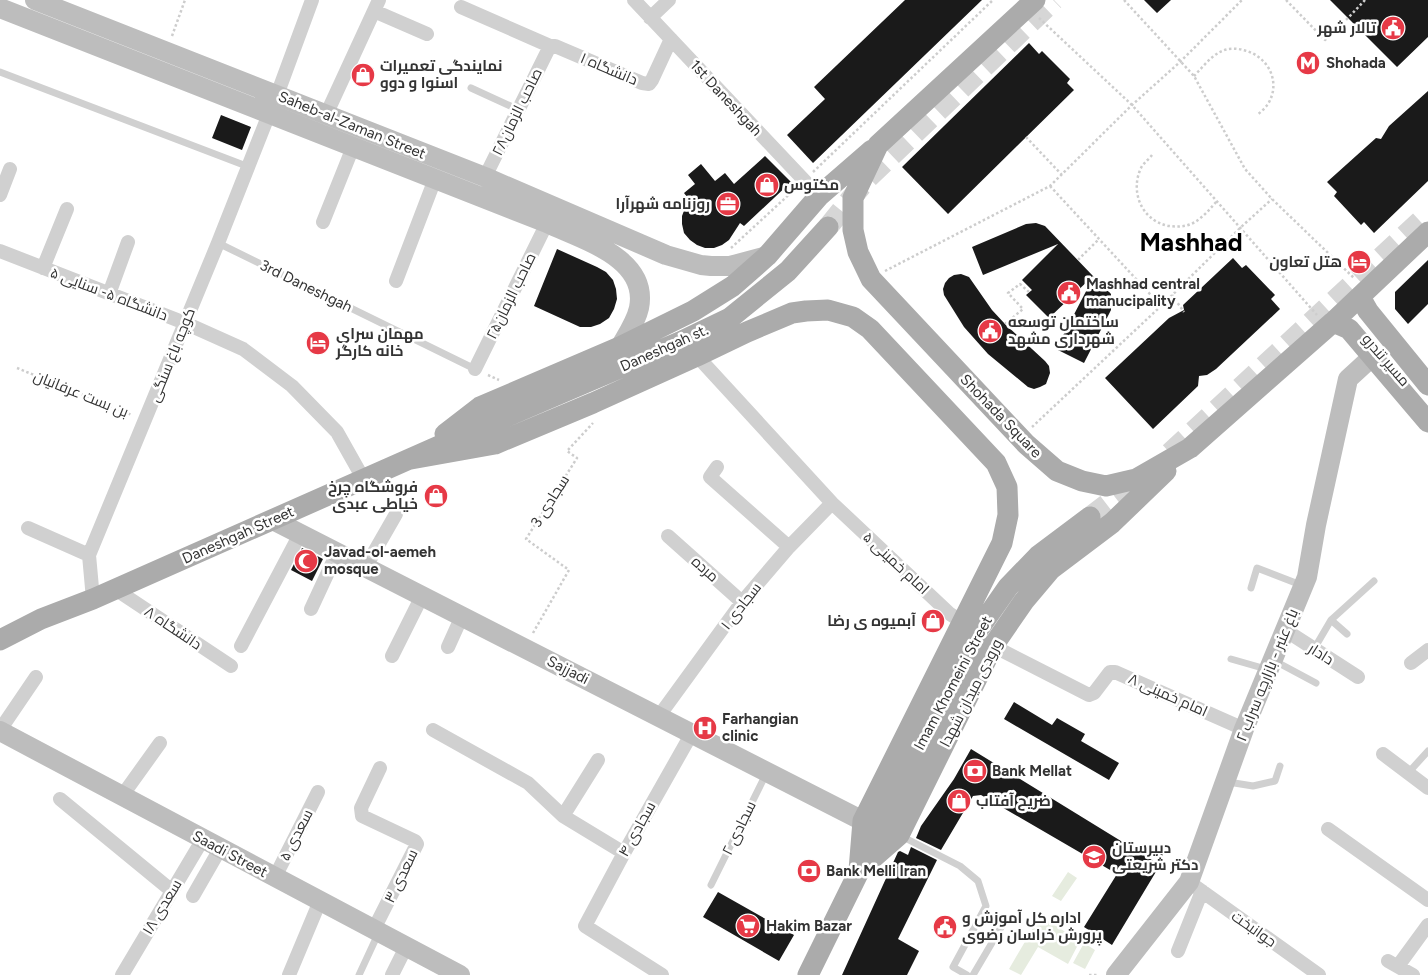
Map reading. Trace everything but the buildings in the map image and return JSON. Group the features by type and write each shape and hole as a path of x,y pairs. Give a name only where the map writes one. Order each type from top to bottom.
{"main road":[{"name":"Saheb-al-Zaman Street","path":"35,0 485,178 666,255 711,266 730,266 767,256"},
{"name":"Shohada Square","path":"1029,2 878,145 853,198 853,230 858,252 871,279 1020,438 1057,471 1082,481 1106,486 1136,479 1190,448 1341,321 1364,293 1428,232"},
{"path":"0,8 547,223 612,254 625,264 634,275 639,288 639,307 636,319 620,347"},
{"path":"411,460 480,407 620,347 693,311 733,286 767,256 812,188 878,145"},
{"name":"Daneshgah st.","path":"475,430 680,342 730,318 788,271 828,227"},
{"path":"1364,293 1368,311 1428,385"},
{"path":"411,460 495,444 697,356 747,332 792,314 828,310 853,317 870,329 996,463 1007,487 1008,516 1002,543 961,622 881,827 808,975"},
{"path":"1341,321 1428,422"},
{"name":"باغ عنبر - بازارچه سراب ۲","path":"1116,975 1195,887 1225,781 1244,729 1307,577 1316,525 1348,379 1372,357"},
{"name":"Daneshgah Street","path":"0,640 41,619 93,599 411,460 475,430"},
{"name":"ورودی میدان شهدا","path":"881,827 993,646 1024,601 1051,569 1112,523 1190,448"},
{"name":"Imam Khomeini Street","path":"881,827 978,630 1008,587 1038,556 1090,518"},
{"name":"Sajjadi","path":"273,520 767,772 881,827"},
{"name":"Saadi Street","path":"0,731 458,975"}],"street":[{"path":"277,95 312,0"},
{"name":"1st Daneshgah","path":"634,0 812,188"},
{"path":"650,18 669,0"},
{"path":"326,115 376,5 427,34"},
{"path":"461,7 550,46"},
{"name":"دانشگاه ۱","path":"550,46 555,46 642,83 649,84 670,39"},
{"name":"صاحب الزمان۲۸","path":"485,178 550,46"},
{"name":"کوچه باغ سنگی","path":"93,599 89,555 270,114"},
{"path":"324,222 353,147"},
{"path":"0,195 10,169"},
{"path":"396,282 435,179"},
{"path":"42,268 67,209"},
{"name":"صاحب الزمان۲۵","path":"475,369 547,223"},
{"path":"109,294 128,242"},
{"name":"دانشگاه ۵- سنایی ۵","path":"0,252 185,323 243,349 292,386 337,432 364,480"},
{"name":"امام خمینی ۵","path":"697,356 832,503 950,614 961,622"},
{"path":"717,467 710,477 790,547"},
{"name":"سجادی ۱","path":"659,716 742,602 832,503"},
{"path":"365,568 396,514"},
{"path":"28,528 89,555"},
{"path":"241,646 300,534"},
{"name":"مرده","path":"668,536 742,602"},
{"path":"311,609 337,553"},
{"name":"دانشگاه ۸","path":"115,589 231,666"},
{"path":"392,656 422,596"},
{"path":"448,647 462,616"},
{"name":"دادار","path":"1285,630 1358,677"},
{"name":"امام خمینی ۸","path":"993,646 1090,695 1110,672 1115,672 1244,729"},
{"path":"1411,663 1428,650"},
{"path":"0,731 36,677"},
{"path":"433,730 528,784 563,816 624,853"},
{"name":"سجادی ۴","path":"662,975 585,926 692,733"},
{"path":"122,796 160,743"},
{"path":"1383,754 1428,788"},
{"path":"563,816 598,760"},
{"name":"سعدی ۳","path":"376,931 417,844 415,841 362,816 361,808 380,768"},
{"name":"سعدی ۵","path":"275,877 318,792"},
{"path":"60,799 172,891"},
{"path":"1328,829 1428,900"},
{"path":"193,896 212,844"},
{"name":"سعدی ۱۸","path":"122,975 172,891 212,844"},
{"path":"1178,951 1195,887"},
{"name":"جوانبخت","path":"1195,887 1319,975"},
{"path":"289,975 320,901"},
{"path":"1413,975 1393,964 1428,925"},
{"path":"392,975 406,947"}],"lane":[{"path":"0,72 249,167"},
{"path":"471,88 519,110"},
{"name":"3rd Daneshgah","path":"218,243 475,369"},
{"name":"مسیر تندرو","path":"1341,321 1361,330"},
{"path":"1251,588 1257,568 1303,586"},
{"path":"1314,649 1331,620 1374,581"},
{"path":"1331,620 1347,634"},
{"path":"1231,659 1271,665 1316,683"},
{"path":"1408,772 1428,751"},
{"path":"1225,781 1253,786 1275,780 1280,766"},
{"name":"سجادی ۲","path":"711,885 767,772"},
{"path":"881,827 960,866 978,881 986,906 953,967 967,975"},
{"path":"973,975 1006,919"},
{"path":"359,975 376,931"}],"path":[{"path":"166,51 185,0"},
{"path":"711,266 812,188 993,0"},
{"path":"1124,0 1194,76 1245,169 1364,293"},
{"path":"871,279 1050,186 1242,0"},
{"path":"1286,0 1325,40 1365,0"},
{"path":"1029,2 1132,105 1240,228 1341,321"},
{"path":"1194,76 1221,51 1234,48 1251,51 1264,60 1272,71 1273,80 1272,94 1268,105 1257,115"},
{"path":"1026,138 1062,175"},
{"path":"1152,155 1143,165 1136,186 1141,208 1150,219 1162,225 1177,227 1193,223 1217,201"},
{"path":"1050,186 1161,306"},
{"path":"1020,438 1161,306 1272,198"},
{"path":"1078,260 1099,239"},
{"path":"1005,324 1022,309 1008,293 1020,284 1029,292"},
{"path":"1172,295 1184,312"},
{"name":"بن بست عرفانیان","path":"17,368 145,420"},
{"name":"سجادی 3","path":"524,648 569,570 526,539 576,458 567,450 601,414 593,402"}],"shaded area":[{"path":"1068,872 1077,878 1061,901 1052,896"},
{"path":"1040,916 1080,941 1068,964 1038,947 1021,975 1009,969"},
{"path":"1084,943 1095,950 1085,969 1073,963"}],"tunnel":[{"path":"828,227 867,179 1054,0"},
{"path":"1170,453 1428,214"},
{"path":"1090,517 1145,475"}],"place":[{"name":"تالار شهر","path":"1393,28"},
{"name":"Shohada","path":"1308,63"},
{"name":"نمایندگی تعمیرات اسنوا و دوو","path":"363,75"},
{"name":"مکتوس","path":"767,185"},
{"name":"روزنامه شهرآرا","path":"728,204"},
{"name":"هتل تعاون","path":"1359,262"},
{"name":"Mashhad central manucipality","path":"1069,293"},
{"name":"ساختمان توسعه شهرداری مشهد","path":"990,331"},
{"name":"مهمان سرای خانه کارگر","path":"318,343"},
{"name":"فروشگاه چرخ خیاطی عبدی","path":"436,496"},
{"name":"Javad-ol-aemeh mosque","path":"306,561"},
{"name":"آبمیوه ی رضا","path":"933,621"},
{"name":"Farhangian clinic","path":"705,728"},
{"name":"Bank Mellat","path":"975,771"},
{"name":"ضریح آفتاب","path":"959,801"},
{"name":"دبیرستان دکتر شریعتی","path":"1094,857"},
{"name":"Bank Melli Iran","path":"809,871"},
{"name":"Hakim Bazar","path":"748,926"},
{"name":"اداره کل آموزش و پرورش خراسان رضوی","path":"945,927"}],"district":[{"name":"Mashhad","path":"1191,242"}]}
